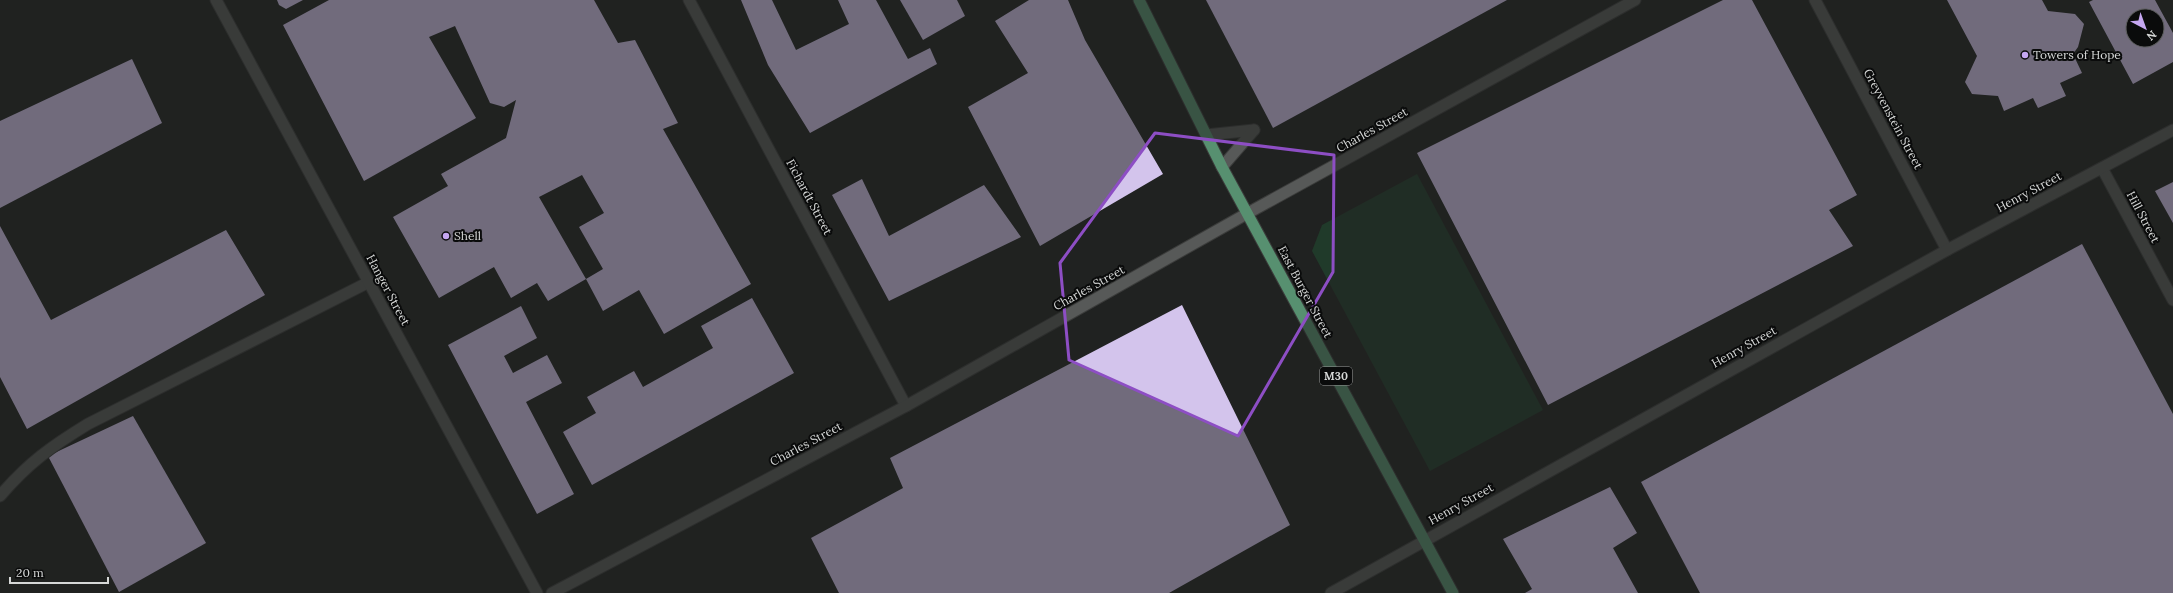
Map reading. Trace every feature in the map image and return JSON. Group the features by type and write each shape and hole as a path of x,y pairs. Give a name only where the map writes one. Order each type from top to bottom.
{"main road":[{"name":"East Burger Street","path":"1139,0 1222,167 1425,539 1452,593"}],"street":[{"name":"Hanger Street","path":"216,0 537,593"},
{"name":"Fichardt Street","path":"689,0 906,406"},
{"name":"Charles Street","path":"552,593 906,406 1248,214 1635,0"},
{"name":"Greyvenstein Street","path":"1815,0 1947,250"},
{"path":"1206,134 1254,130 1222,167"},
{"name":"Henry Street","path":"1331,593 1425,539 1947,250 2173,130"},
{"name":"Hill Street","path":"2102,168 2173,300"},
{"path":"0,496 21,471 51,446 88,424 369,282"}],"highlighted area":[{"path":"1155,133 1334,155 1333,272 1238,436 1069,360 1060,263"}],"green space":[{"path":"1417,174 1543,410 1430,471 1312,251 1322,225"}],"building":[{"path":"277,0 303,0 286,9 279,5"},
{"path":"329,0 594,0 618,43 635,40 678,123 663,129 751,284 664,334 639,290 603,311 586,279 548,301 537,283 511,298 494,267 439,298 393,217 448,186 441,174 506,138 516,100 504,107 490,103 455,26 429,37 476,118 364,181 283,25","holes":["582,175 604,213 579,227 603,269 586,279 539,197"]},
{"path":"741,0 772,0 796,50 849,24 838,0 876,0 908,59 930,48 937,64 810,133 768,65"},
{"path":"900,0 957,0 965,16 923,40"},
{"path":"1029,0 1068,0 1085,40 1163,174 1040,246 968,107 1028,73 995,21"},
{"path":"1206,0 1507,0 1273,128"},
{"path":"1723,0 1752,0 1857,195 1829,210 1853,246 1548,405 1417,153"},
{"name":"Towers of Hope","path":"1947,0 2042,0 2048,11 2075,14 2084,24 2078,47 2073,54 2082,73 2060,83 2066,96 2038,108 2033,98 2004,111 1998,96 1972,94 1965,82 1977,56"},
{"path":"2093,0 2155,0 2159,8 2125,8 2125,48 2165,48 2165,18 2173,33 2173,62 2133,84 2089,2"},
{"path":"132,59 162,123 0,208 0,121"},
{"path":"862,179 889,236 984,185 1021,237 889,301 832,195"},
{"path":"2173,182 2173,223 2155,191"},
{"path":"0,226 51,320 226,230 265,295 27,429 0,377"},
{"path":"2082,244 2173,414 2173,593 1700,593 1641,482"},
{"path":"752,298 794,373 592,485 563,432 596,413 587,397 634,371 643,387 713,348 701,326"},
{"path":"1182,305 1290,525 1169,593 839,593 811,538 903,488 890,458"},
{"path":"521,306 537,338 504,356 513,373 547,355 562,383 526,402 574,494 537,514 448,345"},
{"path":"133,416 206,543 119,592 48,456"},
{"path":"1610,487 1637,533 1613,548 1638,593 1525,593 1532,589 1503,539"}],"place":[{"name":"Towers of Hope","path":"2025,55"},
{"name":"Shell","path":"446,236"}]}
